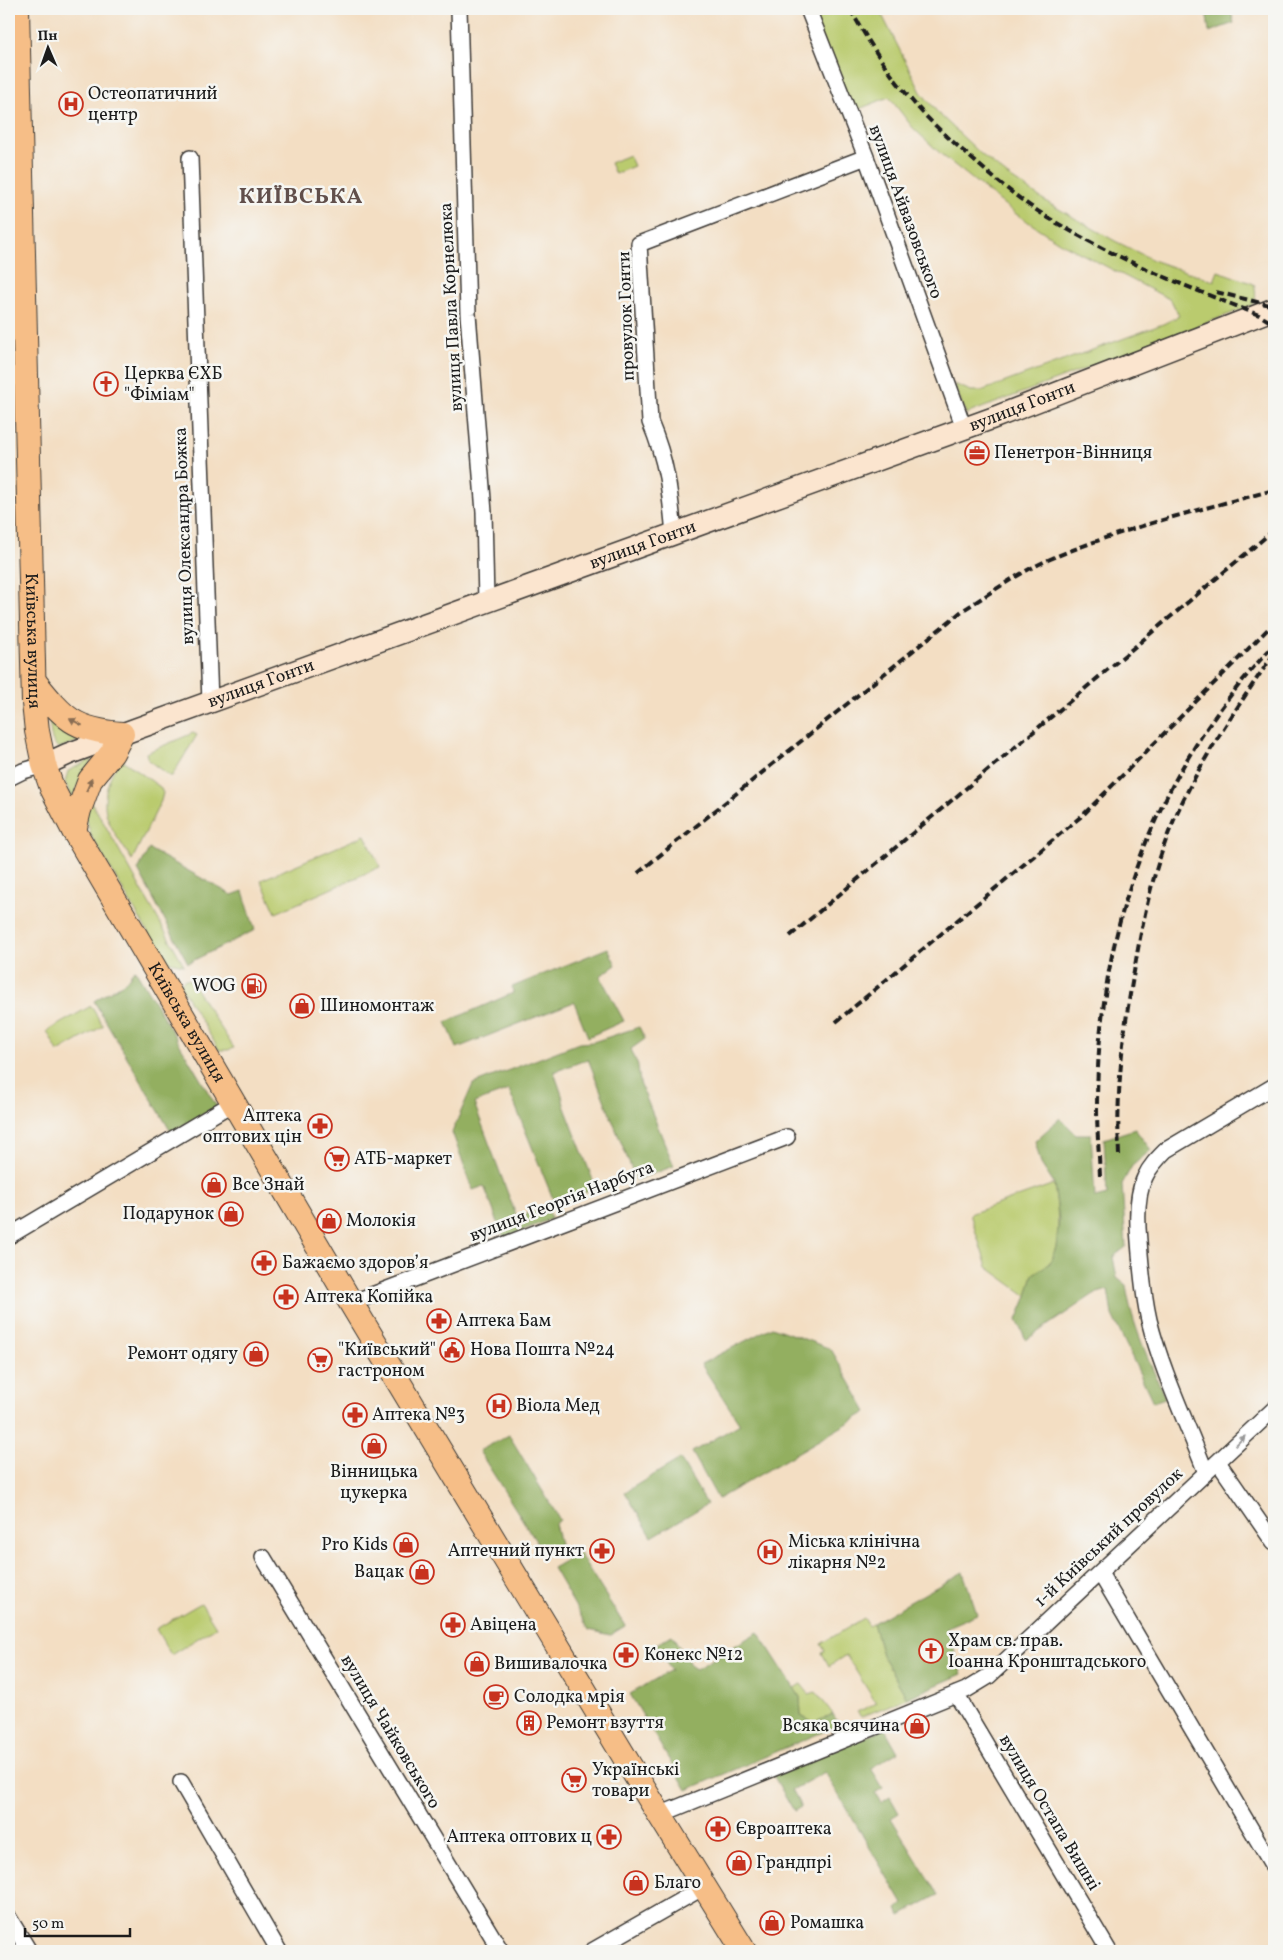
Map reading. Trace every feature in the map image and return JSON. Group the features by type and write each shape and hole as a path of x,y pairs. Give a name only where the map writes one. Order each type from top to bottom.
{"main road":[{"name":"Київська вулиця","path":"17,9 34,681 37,731 44,765 52,788 74,832 351,1303 744,1951"},
{"path":"34,681 64,716 76,725 107,733 122,734 112,753 90,780 79,810 74,832"}],"street":[{"name":"вулиця Павла Корнелюка","path":"459,9 468,314 484,512 486,602"},
{"name":"вулиця Айвазовського","path":"808,9 866,158 964,428"},
{"name":"вулиця Олександра Божка","path":"190,158 210,702"},
{"name":"провулок Гонти","path":"674,534 669,482 661,447 650,422 639,244 866,158"},
{"name":"вулиця Гонти","path":"9,778 122,734 964,428 1273,311"},
{"path":"1206,1473 1164,1365 1150,1322 1141,1267 1138,1228 1140,1200 1144,1178 1154,1162 1166,1150 1274,1086"},
{"path":"9,1236 233,1103"},
{"name":"вулиця Георгія Нарбута","path":"351,1303 787,1137"},
{"name":"1-й Київський провулок","path":"660,1815 956,1694 989,1676 1274,1409"},
{"path":"1218,1462 1274,1543"},
{"name":"вулиця Чайковського","path":"263,1557 501,1951"},
{"path":"1100,1573 1274,1868"},
{"name":"вулиця Остапа Вишні","path":"956,1694 1109,1951"},
{"path":"181,1782 279,1951"},
{"path":"592,1951 704,1887"},
{"path":"9,1918 29,1951"}],"green space":[{"path":"808,9 879,9 921,92 938,113 982,155 1008,176 1050,204 1115,241 1155,261 1214,281 1218,271 1254,284 1256,296 1253,303 1251,306 966,414 954,384 971,391 981,391 1163,324 1179,316 1171,300 1059,242 1016,214 942,155 913,128 889,97 849,113"},
{"path":"1206,9 1239,9 1231,12 1234,23 1209,32"},
{"path":"629,155 634,166 615,174 610,163"},
{"path":"53,716 84,739 59,748 56,746 51,735 49,718"},
{"path":"193,733 197,735 172,776 169,776 148,760 146,753"},
{"path":"92,759 72,797 65,782 68,771"},
{"path":"121,759 160,787 163,793 161,801 132,860 108,819 105,804 107,788 113,772"},
{"path":"89,799 184,965 165,961 91,836 85,814"},
{"path":"365,835 380,867 276,913 261,880"},
{"path":"149,849 232,895 243,891 255,930 188,963 138,870"},
{"path":"608,948 616,965 600,976 624,1021 588,1037 574,1002 457,1048 446,1022 513,993 512,987"},
{"path":"134,970 217,1107 171,1132 94,1001 125,982"},
{"path":"185,979 190,980 234,1048 219,1050 179,984"},
{"path":"91,1006 103,1026 58,1052 47,1031"},
{"path":"639,1027 645,1039 631,1049 638,1066 640,1083 674,1166 636,1180 588,1059 554,1072 564,1105 596,1188 555,1204 509,1090 474,1103 517,1218 547,1206 551,1219 504,1238 484,1186 473,1190 452,1132 473,1084 579,1043 593,1042"},
{"path":"1060,1118 1076,1134 1091,1134 1095,1198 1107,1195 1104,1139 1135,1129 1151,1150 1132,1166 1122,1184 1126,1247 1113,1257 1117,1278 1126,1285 1132,1314 1147,1357 1165,1398 1153,1402 1112,1315 1108,1290 1094,1294 1026,1340 1017,1320 1027,1296 1033,1274 1050,1263 1056,1247 1059,1220 1054,1184 1041,1164 1035,1141"},
{"path":"1054,1184 1058,1225 1056,1247 1049,1263 1033,1274 1027,1296 987,1267 970,1214"},
{"path":"772,1327 831,1349 867,1412 718,1499 692,1452 740,1424 701,1364"},
{"path":"509,1435 560,1520 555,1524 560,1544 544,1554 479,1451"},
{"path":"680,1459 707,1504 652,1537 625,1492"},
{"path":"579,1553 625,1626 610,1635 589,1630 553,1568"},
{"path":"963,1572 977,1614 947,1627 962,1674 907,1698 882,1655 873,1623"},
{"path":"201,1603 216,1627 171,1655 156,1629"},
{"path":"864,1618 869,1626 873,1623 882,1655 907,1698 861,1717 857,1712 876,1703 846,1655 829,1666 822,1653 825,1651 821,1644"},
{"path":"758,1632 800,1697 801,1716 814,1723 833,1714 839,1725 687,1790 630,1694 671,1670 655,1645 672,1635 691,1666 696,1669"},
{"path":"801,1684 809,1694 816,1692 833,1714 814,1723 801,1716 800,1697 794,1688"},
{"path":"885,1729 898,1752 871,1768 883,1788 875,1793 881,1803 890,1797 899,1813 891,1818 938,1895 900,1916 897,1909 903,1904 825,1772 792,1790 801,1807 794,1811 773,1775"}],"railway":[{"path":"850,9 885,65 915,104 947,136 1016,195 1039,212 1102,248 1153,272 1259,315 1274,324"},
{"path":"1216,292 1274,306"},
{"path":"638,873 962,611 1015,578 1048,560 1103,539 1160,521 1274,490"},
{"path":"790,936 1274,530"},
{"path":"836,1022 1084,814 1274,623"},
{"path":"1100,1176 1097,1108 1100,1043 1108,979 1121,918 1140,858 1164,801 1195,747 1231,694 1274,645"},
{"path":"1119,1155 1119,1106 1124,1037 1142,927 1156,869 1177,813 1209,752 1274,654"}],"place":[{"name":"Остеопатичний центр","path":"71,104"},
{"name":"Церква ЄХБ \"Фіміам\"","path":"106,384"},
{"name":"Пенетрон-Вінниця","path":"977,453"},
{"name":"WOG","path":"254,986"},
{"name":"Шиномонтаж","path":"302,1006"},
{"name":"Аптека оптових цін","path":"320,1126"},
{"name":"АТБ-маркет","path":"337,1159"},
{"name":"Все Знай","path":"214,1185"},
{"name":"Подарунок","path":"231,1214"},
{"name":"Молокія","path":"329,1221"},
{"name":"Бажаємо здоров’я","path":"264,1263"},
{"name":"Аптека Копійка","path":"286,1297"},
{"name":"Аптека Бам","path":"439,1321"},
{"name":"Нова Пошта №24","path":"452,1350"},
{"name":"Ремонт одягу","path":"256,1354"},
{"name":"\"Київський\" гастроном","path":"320,1360"},
{"name":"Віола Мед","path":"499,1406"},
{"name":"Аптека №3","path":"355,1415"},
{"name":"Вінницька цукерка","path":"374,1446"},
{"name":"Pro Kids","path":"406,1545"},
{"name":"Аптечний пункт","path":"602,1551"},
{"name":"Міська клінічна лікарня №2","path":"770,1552"},
{"name":"Вацак","path":"422,1572"},
{"name":"Авіцена","path":"453,1625"},
{"name":"Храм св. прав. Іоанна Кронштадського","path":"931,1651"},
{"name":"Конекс №12","path":"626,1655"},
{"name":"Вишивалочка","path":"477,1664"},
{"name":"Солодка мрія","path":"496,1697"},
{"name":"Ремонт взуття","path":"529,1723"},
{"name":"Всяка всячина","path":"917,1726"},
{"name":"Українські товари","path":"574,1780"},
{"name":"Євроаптека","path":"718,1829"},
{"name":"Аптека оптових ц","path":"609,1837"},
{"name":"Грандпрі","path":"739,1863"},
{"name":"Благо","path":"636,1883"},
{"name":"Ромашка","path":"772,1923"}],"district":[{"name":"КИЇВСЬКА","path":"301,197"}]}
